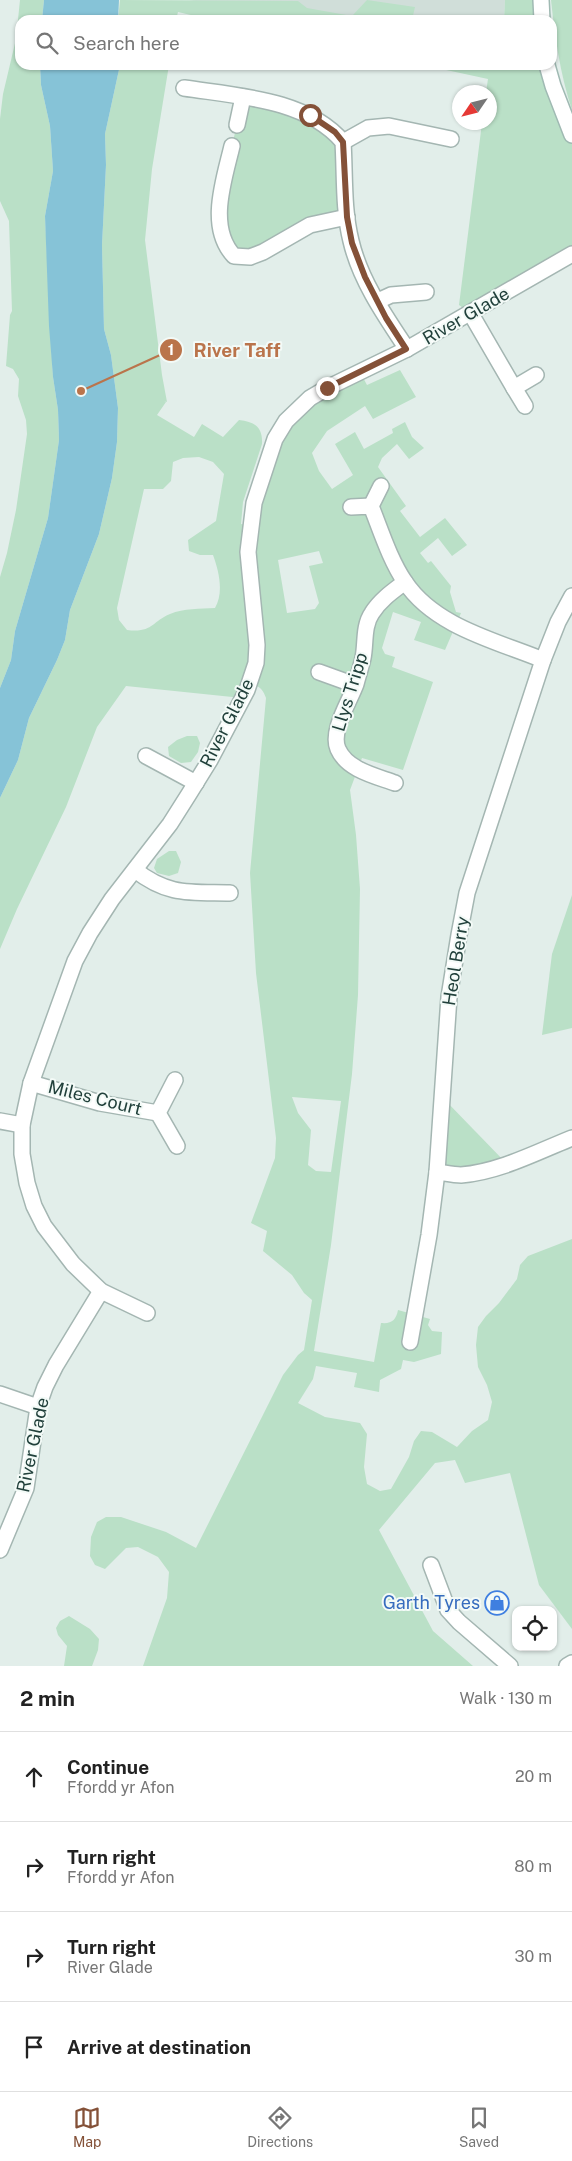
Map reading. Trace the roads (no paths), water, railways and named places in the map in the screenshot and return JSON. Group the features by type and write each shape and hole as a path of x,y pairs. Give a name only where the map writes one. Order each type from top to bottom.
{"street":[{"path":"542,0 542,15"},
{"path":"548,70 572,135"},
{"path":"184,88 243,97 297,109 335,132 343,142 347,217 352,243 365,277 406,349"},
{"path":"236,125 243,97"},
{"path":"343,142 368,128 389,126 452,139"},
{"path":"232,146 221,191 220,222 222,237 227,249 234,256 250,257 263,252 310,225 347,217"},
{"name":"River Glade","path":"146,1313 101,1291 57,1246 34,1206 22,1154 22,1125 31,1082 76,961 108,906 170,824 196,783 247,690 256,663 257,645 248,552 254,503 275,439 286,421 310,398 471,314 572,254"},
{"path":"378,301 391,295 426,292"},
{"path":"471,314 525,406"},
{"path":"514,388 536,375"},
{"path":"371,506 382,486"},
{"path":"352,508 371,506"},
{"path":"371,506 391,555 405,582 435,613 470,631 543,660"},
{"name":"Llys Tripp","path":"395,783 357,768 344,760 337,748 335,736 355,685 363,658 364,641 371,614 381,602 405,582"},
{"name":"Heol Berry","path":"410,1342 429,1235 437,1172 449,997 464,910 504,777 543,660 558,622 572,596"},
{"path":"319,672 355,685"},
{"path":"146,756 196,783"},
{"path":"135,870 150,882 174,891 230,893"},
{"name":"Miles Court","path":"158,1113 175,1080"},
{"name":"Miles Court","path":"31,1082 100,1103 158,1113"},
{"name":"Miles Court","path":"158,1113 176,1146"},
{"path":"0,1122 22,1125"},
{"path":"437,1172 459,1175 483,1171 516,1161 572,1138"},
{"name":"River Glade","path":"0,1550 26,1488 38,1407 56,1365 101,1291"},
{"path":"0,1394 38,1407"},
{"path":"431,1565 448,1610 458,1622 510,1666"},
{"path":"567,1666 572,1663"}],"water":[{"path":"44,0 119,0 118,15 42,15"},
{"path":"40,70 119,70 105,134 106,165 102,245 104,329 111,355 118,408 117,442 112,478 99,534 70,610 65,640 29,718 18,760 0,798 0,688 11,660 15,631 48,518 59,440 58,410 49,326 45,216 53,171 50,126 41,85"}],"place":[{"name":"River Taff","path":"81,391"},
{"name":"Garth Tyres","path":"497,1603"}]}
